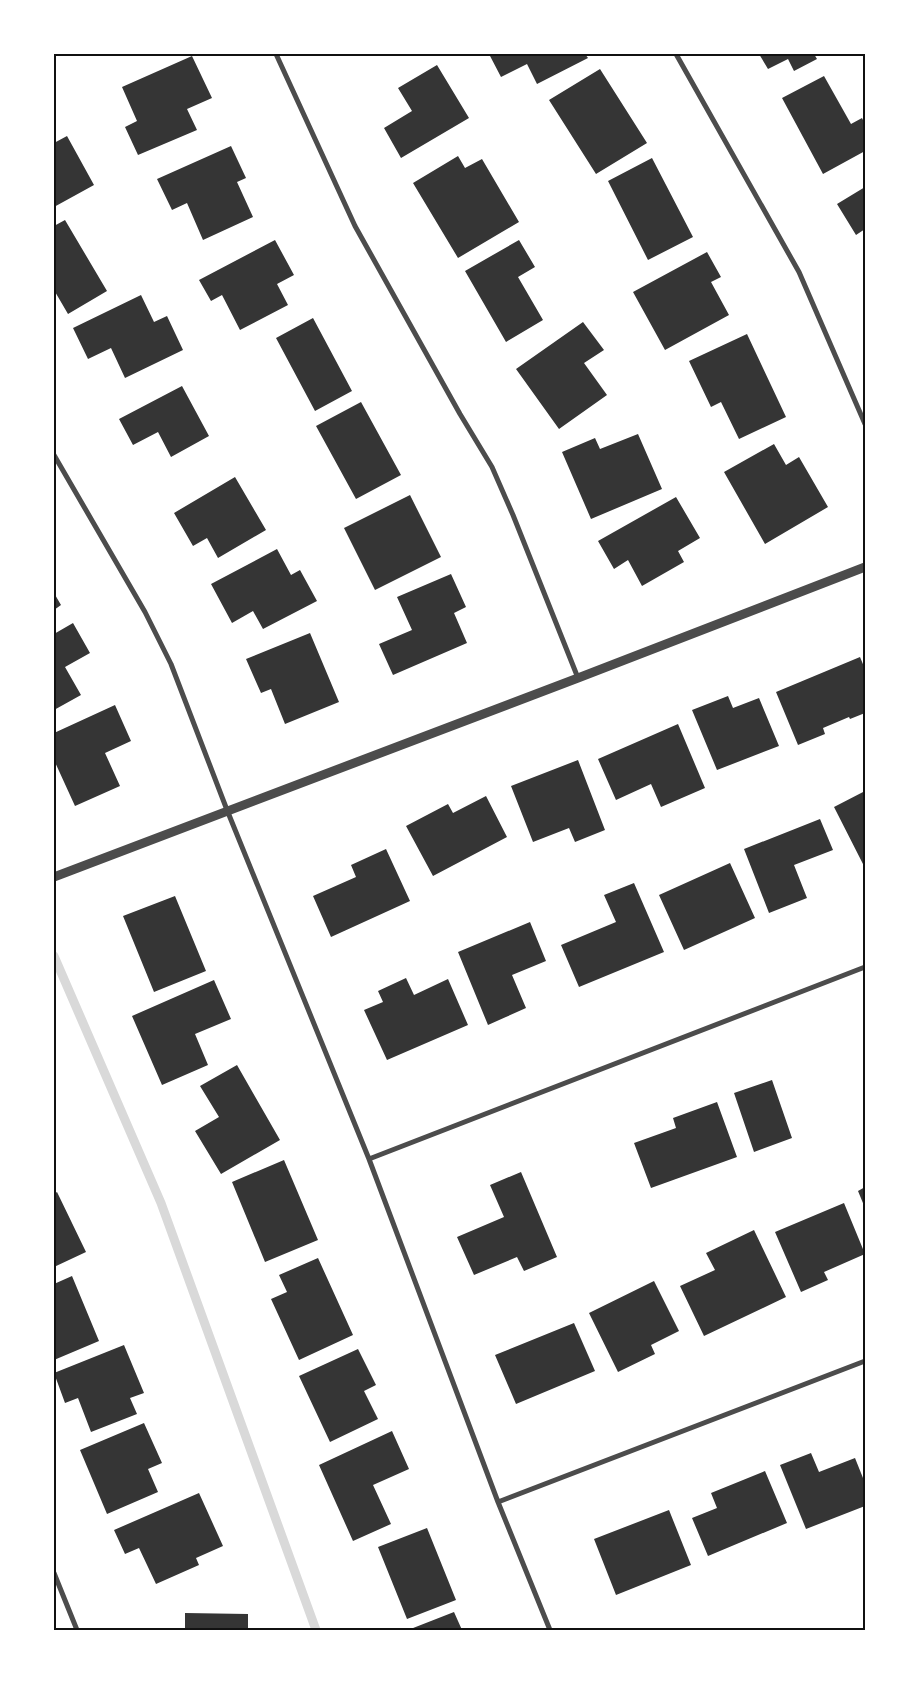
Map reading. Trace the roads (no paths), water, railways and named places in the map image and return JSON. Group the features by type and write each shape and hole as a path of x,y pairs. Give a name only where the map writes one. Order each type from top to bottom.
{"street":[{"path":"276,54 355,226 460,414 492,467 578,678"},
{"path":"676,54 799,272 865,424"},
{"path":"54,456 150,620 171,664 227,810 370,1159 498,1502 550,1630"},
{"path":"54,876 578,678 865,567"},
{"path":"370,1159 865,967"},
{"path":"498,1502 865,1361"},
{"path":"54,1573 77,1630"}],"waterway":[{"path":"54,956 161,1203 316,1630"}]}
